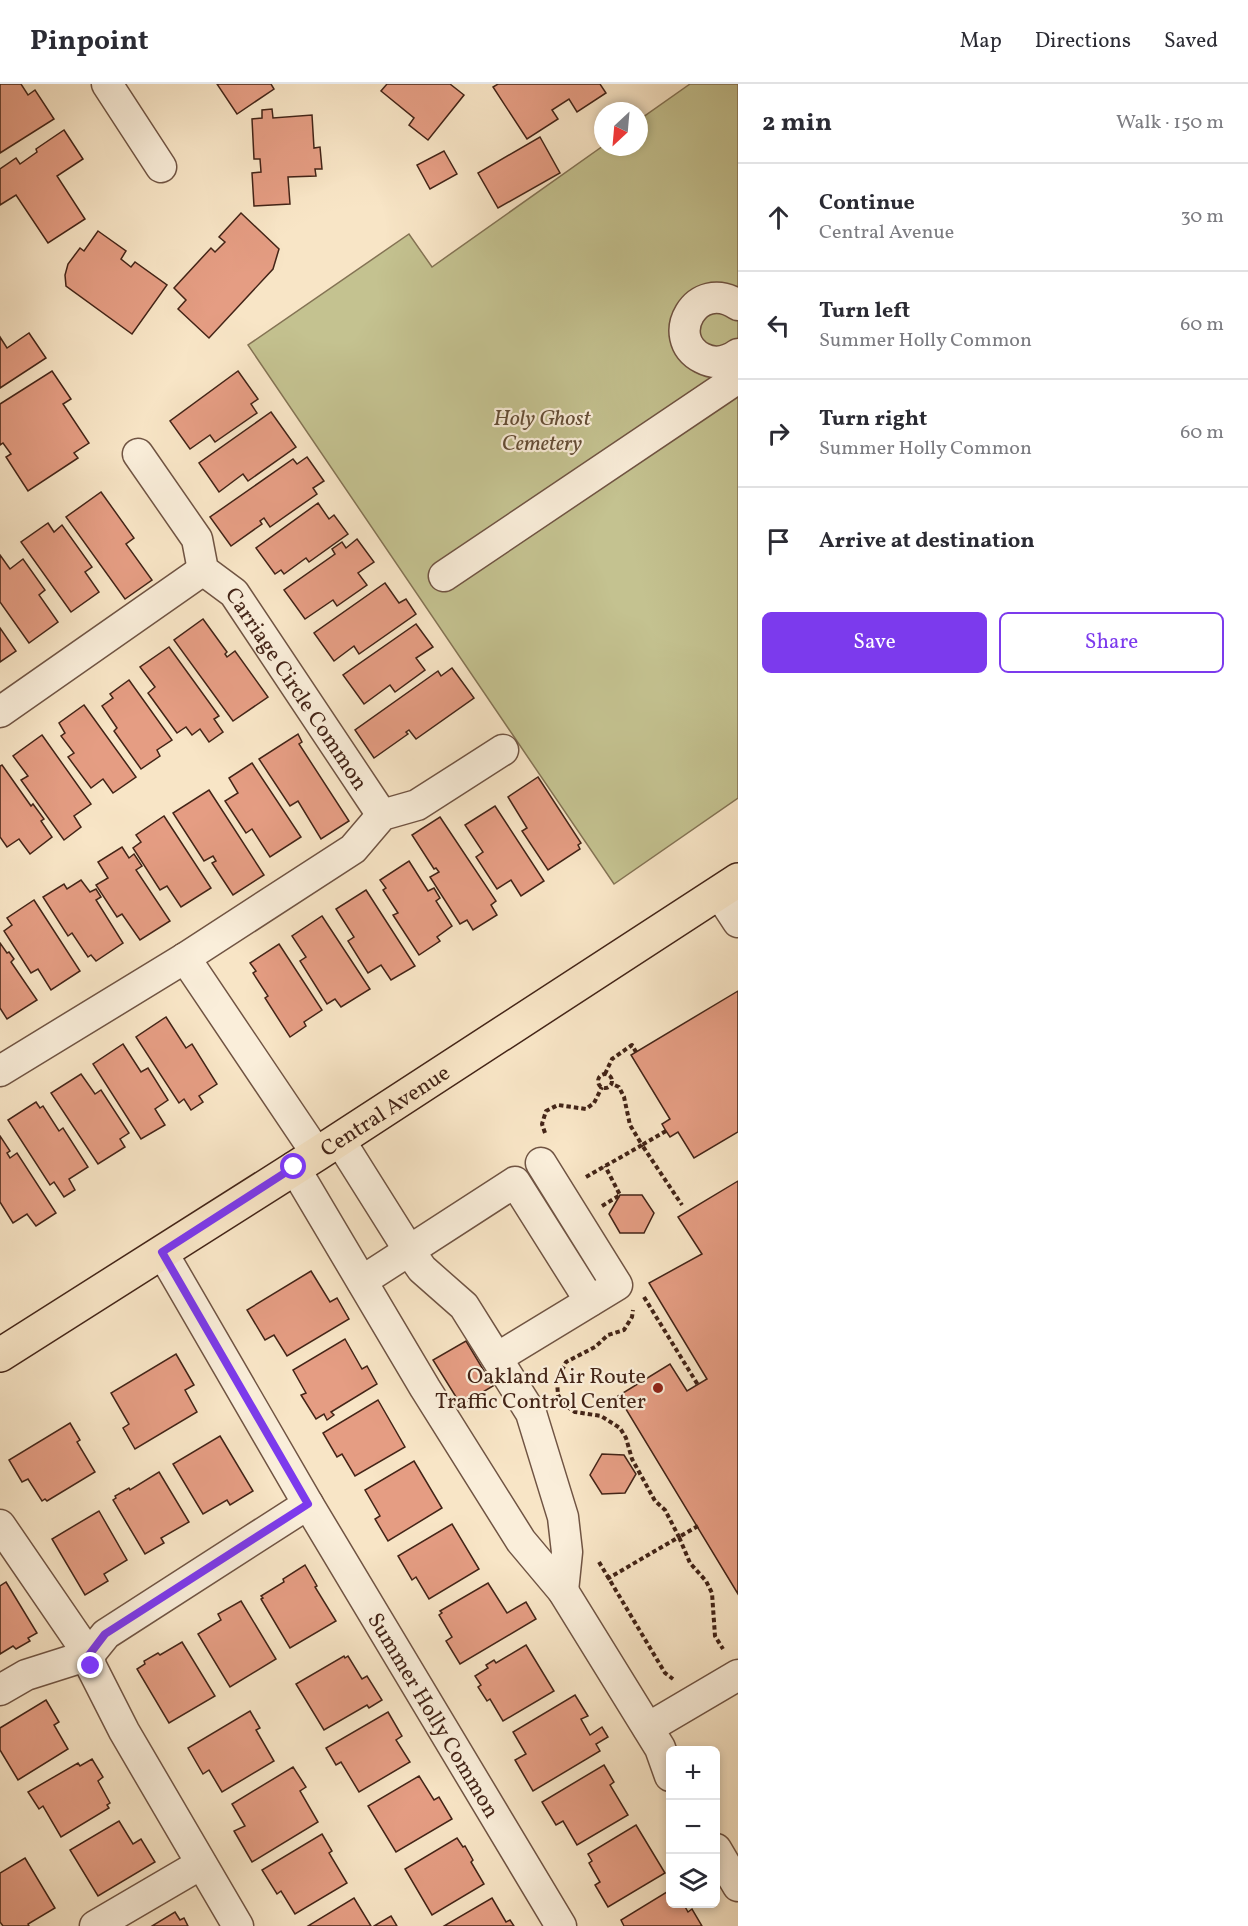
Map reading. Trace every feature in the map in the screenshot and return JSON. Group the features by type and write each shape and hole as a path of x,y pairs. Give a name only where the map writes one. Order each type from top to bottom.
{"main road":[{"name":"Central Avenue","path":"0,1355 728,887"}],"street":[{"path":"107,84 161,167"},
{"path":"736,366 708,361 699,356 686,340 685,329 686,319 691,310 709,298 720,297 738,305"},
{"path":"444,576 736,366"},
{"name":"Carriage Circle Common","path":"138,454 197,539 203,570 234,593 382,814"},
{"name":"Carriage Circle Common","path":"0,712 203,570"},
{"name":"Carriage Circle Common","path":"0,1071 185,958 353,849 382,814 417,805 503,750"},
{"path":"728,887 738,922"},
{"path":"185,958 317,1153 410,1252 422,1269 464,1306 531,1413 562,1517 567,1552 563,1591"},
{"path":"497,1358 617,1285 544,1150"},
{"path":"317,1153 362,1281 520,1541 563,1591 660,1748 666,1765"},
{"path":"362,1281 515,1182 590,1301"},
{"name":"Summer Holly Common","path":"162,1252 308,1504 561,1926"},
{"path":"0,1690 26,1675 89,1655 105,1634 308,1504"},
{"path":"0,1525 89,1655 91,1666 124,1731 238,1926"},
{"path":"648,1728 732,1664"},
{"path":"719,1854 738,1886"},
{"path":"95,1926 201,1864"}],"path":[{"path":"602,1087 598,1079 605,1074 612,1059 632,1046 636,1052"},
{"path":"605,1074 611,1077 612,1084"},
{"path":"602,1087 606,1088 612,1084"},
{"path":"612,1084 619,1087 624,1097 630,1125 682,1205"},
{"path":"544,1150 542,1124 546,1111 558,1105 586,1108 594,1103 602,1087"},
{"path":"586,1178 666,1131"},
{"path":"593,1211 620,1195 605,1166"},
{"path":"632,1304 632,1317 624,1330 608,1335 595,1347 566,1362 557,1381 558,1395 565,1405 575,1412 601,1416 620,1428 626,1438 632,1459 655,1501 666,1510 690,1563 706,1581 712,1593 715,1636 732,1664"},
{"path":"607,1579 698,1526"},
{"path":"598,1561 665,1673 675,1680"}],"green space":[{"name":"Holy Ghost Cemetery","path":"690,84 738,84 738,798 614,884 248,345 409,234 432,267 594,152 594,156 648,156 648,114"}],"building":[{"path":"0,84 21,84 28,95 35,90 54,119 0,153"},
{"path":"217,84 271,84 274,89 237,114"},
{"path":"387,84 450,84 464,95 428,140 409,125 414,118 381,91"},
{"path":"498,84 600,84 606,93 577,112 569,99 552,110 558,119 527,139 493,87"},
{"path":"272,109 273,118 312,115 314,148 320,147 322,169 315,169 316,176 288,177 290,204 254,206 252,173 261,172 260,159 254,159 252,119 262,118 262,110"},
{"path":"64,130 83,159 57,176 85,219 48,243 16,195 0,205 0,169 16,158 20,164 37,152 36,149"},
{"path":"540,137 560,173 498,208 478,173"},
{"path":"444,151 457,174 430,189 417,165"},
{"path":"241,213 279,249 273,269 209,338 178,309 186,300 174,288 211,248 215,252 225,242 219,237"},
{"path":"98,231 126,251 121,259 131,267 135,262 167,285 132,334 66,286 65,275 68,264 80,248 84,251"},
{"path":"29,333 46,358 0,388 0,337 7,348"},
{"path":"52,371 71,399 63,404 89,443 74,453 78,458 28,491 6,457 11,454 3,443 0,445 0,404"},
{"path":"238,371 258,399 251,404 257,413 215,442 210,435 190,449 170,421"},
{"path":"271,412 296,447 248,481 243,474 219,492 199,463"},
{"path":"307,457 324,481 313,488 317,494 270,527 264,518 260,521 262,524 231,546 210,517 293,459 297,464"},
{"path":"101,492 134,538 126,544 152,580 125,599 66,517"},
{"path":"318,503 329,519 334,515 348,534 309,562 306,558 284,574 281,570 275,574 256,548"},
{"path":"48,523 54,532 62,525 92,567 85,572 99,592 71,612 21,542"},
{"path":"357,539 374,562 358,573 367,585 337,606 333,600 305,619 284,590 335,554 332,549 342,542 346,548"},
{"path":"0,555 10,569 23,559 45,590 39,595 58,622 29,643 0,602"},
{"path":"385,583 399,603 406,599 416,614 359,654 354,646 334,661 314,633"},
{"path":"203,619 227,652 225,654 227,657 235,651 268,697 233,721 174,640"},
{"path":"416,624 433,647 416,658 425,670 395,692 390,685 364,704 343,675"},
{"path":"0,628 16,651 0,662"},
{"path":"169,647 219,716 214,719 223,732 209,742 200,729 192,735 186,727 177,733 148,693 155,687 140,667"},
{"path":"452,668 474,698 416,739 409,730 406,732 408,734 374,758 355,730 438,671 441,676"},
{"path":"129,680 172,740 157,750 160,756 141,769 114,731 117,728 102,706 113,698 110,694"},
{"path":"84,705 136,777 113,793 103,779 91,788 68,757 74,753 61,736 65,733 59,723"},
{"path":"298,734 302,742 299,744 349,821 321,839 298,801 290,806 259,759"},
{"path":"42,735 91,804 74,816 81,827 64,840 21,780 28,776 13,756"},
{"path":"252,763 301,837 270,857 252,829 246,833 225,801 238,793 229,778"},
{"path":"2,765 31,806 33,804 44,819 41,821 52,837 30,854 19,839 7,847 0,837 0,766"},
{"path":"538,777 581,843 578,845 580,849 548,870 522,831 527,828 508,797"},
{"path":"209,790 264,875 233,895 212,863 216,861 213,856 204,861 173,813"},
{"path":"495,806 544,881 521,896 511,880 497,889 476,857 483,852 465,825"},
{"path":"164,816 211,888 181,907 167,886 160,890 133,848 141,842 136,835"},
{"path":"440,817 496,901 491,905 497,915 473,930 467,920 460,924 430,877 439,872 436,868 434,869 412,835"},
{"path":"122,847 129,858 134,854 142,866 136,870 170,921 140,940 122,914 117,917 96,885 108,878 98,862"},
{"path":"409,861 428,891 434,888 440,898 436,901 452,926 437,937 440,941 419,955 393,915 398,913 383,890 386,888 380,880"},
{"path":"81,880 90,892 96,889 101,897 96,900 123,943 96,961 91,955 88,957 72,933 68,936 43,897 64,884 67,889"},
{"path":"366,890 415,966 391,980 381,965 368,973 348,941 354,937 336,909"},
{"path":"34,900 80,971 51,990 38,969 31,973 4,931 12,925 7,918"},
{"path":"322,916 370,989 341,1007 335,999 327,1004 300,961 306,957 292,936"},
{"path":"0,943 14,959 11,962 37,1000 7,1019 0,1008"},
{"path":"279,944 322,1010 304,1022 306,1026 290,1037 265,998 268,996 253,973 256,971 250,963"},
{"path":"738,991 738,1132 694,1158 678,1132 670,1137 666,1131 662,1124 670,1119 631,1055"},
{"path":"166,1017 186,1048 192,1044 217,1084 199,1096 203,1102 191,1110 184,1099 179,1103 136,1037"},
{"path":"123,1044 141,1072 148,1068 168,1100 155,1109 165,1125 141,1139 93,1064"},
{"path":"81,1074 95,1094 101,1090 129,1133 120,1139 125,1147 98,1164 51,1093"},
{"path":"36,1102 40,1108 43,1106 59,1131 63,1128 88,1167 69,1179 75,1190 64,1197 54,1182 50,1185 8,1120"},
{"path":"0,1136 10,1151 7,1153 10,1158 17,1153 56,1213 36,1226 27,1214 13,1223 0,1202"},
{"name":"Oakland Air Route Traffic Control Center","path":"738,1181 738,1594 618,1396 670,1364 687,1391 707,1379 649,1283 702,1254 678,1217"},
{"path":"620,1195 642,1195 654,1213 644,1233 620,1233 609,1214"},
{"path":"311,1271 330,1302 337,1298 349,1319 287,1356 274,1335 265,1340 247,1310"},
{"path":"345,1339 362,1369 367,1366 377,1384 331,1412 334,1415 327,1420 324,1414 316,1419 301,1395 306,1393 293,1370"},
{"path":"466,1341 493,1386 461,1405 433,1360"},
{"path":"176,1354 194,1385 185,1390 197,1412 135,1449 123,1428 129,1424 111,1393"},
{"path":"378,1400 405,1447 355,1476 342,1454 337,1457 323,1433"},
{"path":"70,1423 80,1440 77,1442 95,1472 47,1501 45,1499 42,1501 28,1479 22,1482 9,1460"},
{"path":"220,1436 253,1491 230,1505 227,1500 203,1514 173,1464"},
{"path":"602,1454 624,1455 636,1474 625,1493 602,1494 590,1475"},
{"path":"414,1461 442,1508 388,1541 375,1519 380,1516 365,1490"},
{"path":"159,1472 189,1522 161,1538 164,1543 145,1554 113,1500 115,1496 129,1488 130,1490"},
{"path":"99,1511 127,1560 104,1574 108,1581 85,1595 52,1539"},
{"path":"452,1524 479,1569 429,1599 416,1577 412,1580 398,1556"},
{"path":"305,1565 317,1586 315,1587 336,1621 290,1648 261,1596 284,1582 283,1579"},
{"path":"6,1582 37,1633 28,1638 30,1641 16,1649 13,1646 0,1654 0,1586"},
{"path":"488,1583 507,1613 526,1602 536,1619 460,1664 446,1641 452,1637 439,1615 442,1613 440,1611"},
{"path":"241,1601 276,1659 230,1687 198,1634 221,1620 218,1614"},
{"path":"182,1642 215,1696 169,1723 137,1669 145,1664 144,1661"},
{"path":"526,1645 554,1691 503,1721 490,1699 487,1701 478,1687 481,1685 475,1676 488,1668 486,1665 494,1660 496,1663"},
{"path":"344,1656 345,1658 348,1656 362,1679 367,1676 382,1700 369,1708 367,1705 324,1730 296,1684"},
{"path":"575,1695 588,1716 581,1719 590,1735 602,1727 608,1737 596,1744 600,1751 533,1791 515,1760 526,1754 513,1732"},
{"path":"46,1700 59,1722 54,1725 68,1749 18,1780 0,1750 0,1728"},
{"path":"250,1711 260,1728 256,1730 274,1761 222,1792 209,1770 203,1774 188,1748"},
{"path":"388,1712 402,1736 396,1740 410,1762 359,1792 341,1762 336,1765 326,1748"},
{"path":"92,1759 103,1777 98,1781 110,1803 107,1805 109,1808 61,1837 43,1806 39,1809 28,1792 78,1763 80,1766"},
{"path":"604,1765 614,1782 610,1785 628,1815 577,1845 563,1821 556,1825 542,1802"},
{"path":"293,1767 306,1787 300,1791 318,1822 252,1862 234,1831 245,1826 232,1804"},
{"path":"419,1776 434,1800 439,1797 452,1819 396,1852 368,1806"},
{"path":"119,1821 133,1844 141,1839 155,1862 98,1896 70,1850"},
{"path":"636,1825 665,1873 608,1907 595,1885 600,1882 589,1863 592,1861 588,1854"},
{"path":"322,1834 332,1851 329,1853 347,1883 295,1914 281,1891 277,1894 262,1870"},
{"path":"457,1838 463,1847 465,1846 484,1884 432,1915 405,1869"},
{"path":"25,1858 55,1908 28,1924 29,1926 3,1926 0,1922 0,1873"},
{"path":"666,1892 666,1908 686,1908 688,1912 692,1909 702,1926 624,1926 621,1920"},
{"path":"354,1898 371,1926 308,1926"},
{"path":"492,1898 506,1922 510,1920 514,1926 444,1926"},
{"path":"175,1912 180,1920 184,1918 188,1926 152,1926"},
{"path":"391,1916 397,1926 374,1926"}],"place":[{"name":"Oakland Air Route Traffic Control Center","path":"658,1388"}],"route":[{"path":"91,1666 89,1655 105,1634 308,1504 162,1252 294,1167"}]}
